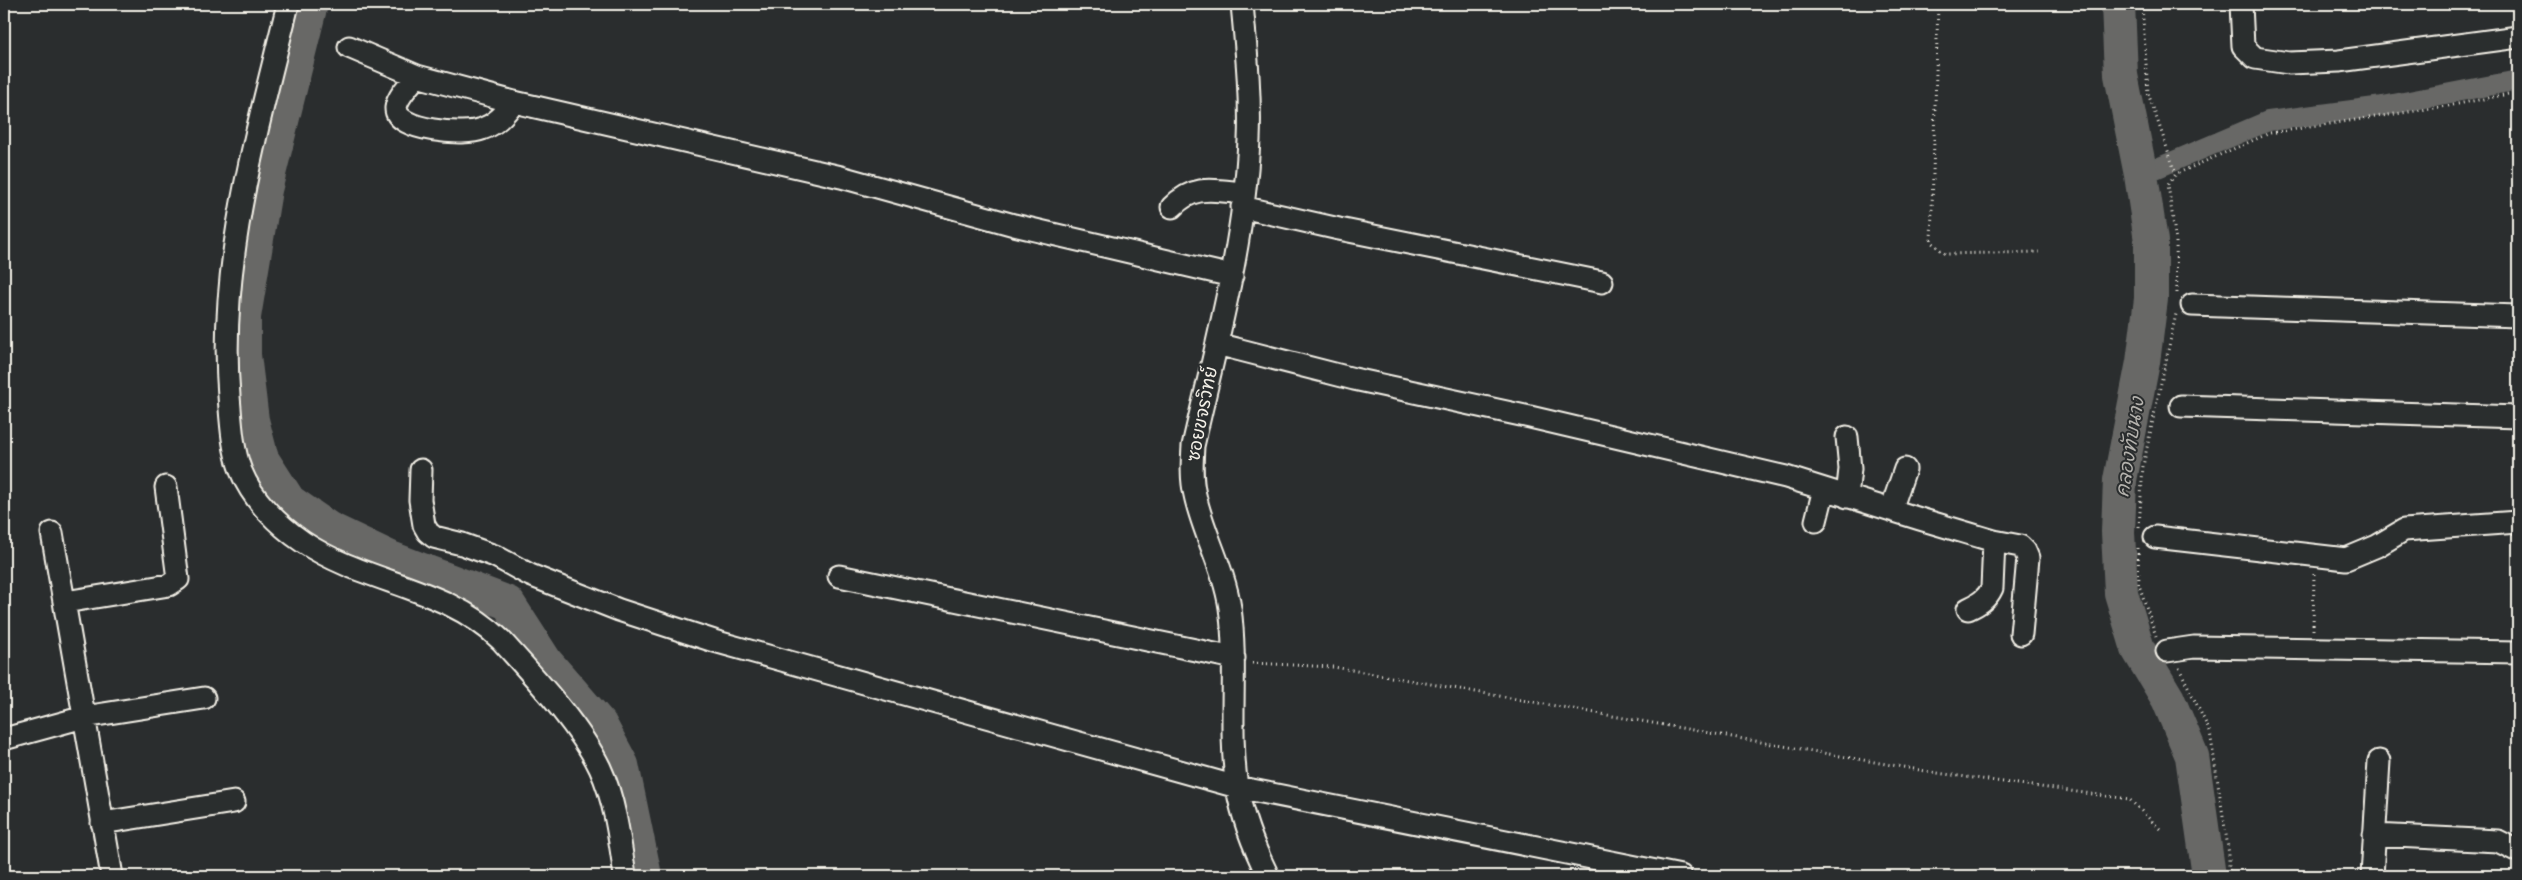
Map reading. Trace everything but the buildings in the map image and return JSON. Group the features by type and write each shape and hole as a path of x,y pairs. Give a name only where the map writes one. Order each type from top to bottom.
{"street":[{"name":"ซอยขจรวิทย์","path":"1242,4 1246,45 1249,139 1243,200 1232,276 1193,446 1191,468 1196,502 1224,580 1230,607 1234,660 1237,787 1258,856 1268,876"},
{"path":"2240,4 2243,46 2255,58 2289,63 2339,61 2518,37"},
{"path":"286,10 239,210 231,269 227,316 227,370 232,431 241,471 260,502 283,526 325,556 455,606 487,626 502,640 581,736 601,769 614,817 625,876"},
{"path":"349,47 417,76 514,102 841,177 1014,225 1232,276"},
{"path":"417,76 398,100 396,108 398,115 405,122 439,131 469,134 484,129 498,120 514,102"},
{"path":"1172,207 1182,196 1193,191 1209,189 1339,230 1602,282"},
{"path":"2192,305 2518,316"},
{"path":"1217,344 1354,379 1786,477 1994,541 2020,546 2028,558 2021,634"},
{"path":"2181,406 2518,417"},
{"path":"1847,437 1850,469 1847,497"},
{"path":"1891,510 1905,469"},
{"path":"421,470 420,500 424,525 434,537 462,544 495,556 530,575 610,606 723,644 1237,787 1681,876"},
{"path":"65,602 169,585 178,579 166,487"},
{"path":"1816,520 1824,489"},
{"path":"2155,537 2346,559 2377,546 2404,530 2514,532"},
{"path":"52,533 112,876"},
{"path":"1968,610 1989,595 1992,588 1994,541"},
{"path":"839,576 1234,660"},
{"path":"2167,651 2194,647 2518,652"},
{"path":"4,739 84,717 204,698"},
{"path":"2372,876 2379,761"},
{"path":"102,823 234,802"},
{"path":"2374,835 2498,841 2518,851"}],"path":[{"path":"1938,4 1931,242 1945,254 2040,252"},
{"path":"2142,4 2148,93 2176,174"},
{"path":"2313,648 2314,554"},
{"path":"1234,660 1334,667 1937,772 2129,799 2161,830"}],"waterway":[{"path":"311,4 265,190 244,317 244,355 252,420 262,459 289,501 328,528 393,559 508,603 546,662 600,724 622,765 645,876"},
{"name":"คลองทับนาง","path":"2118,4 2121,75 2141,175 2151,241 2151,299 2143,362 2120,480 2118,532 2121,593 2138,649 2168,699 2192,756 2209,876"},
{"path":"2141,175 2268,121 2383,106 2518,80"}]}
